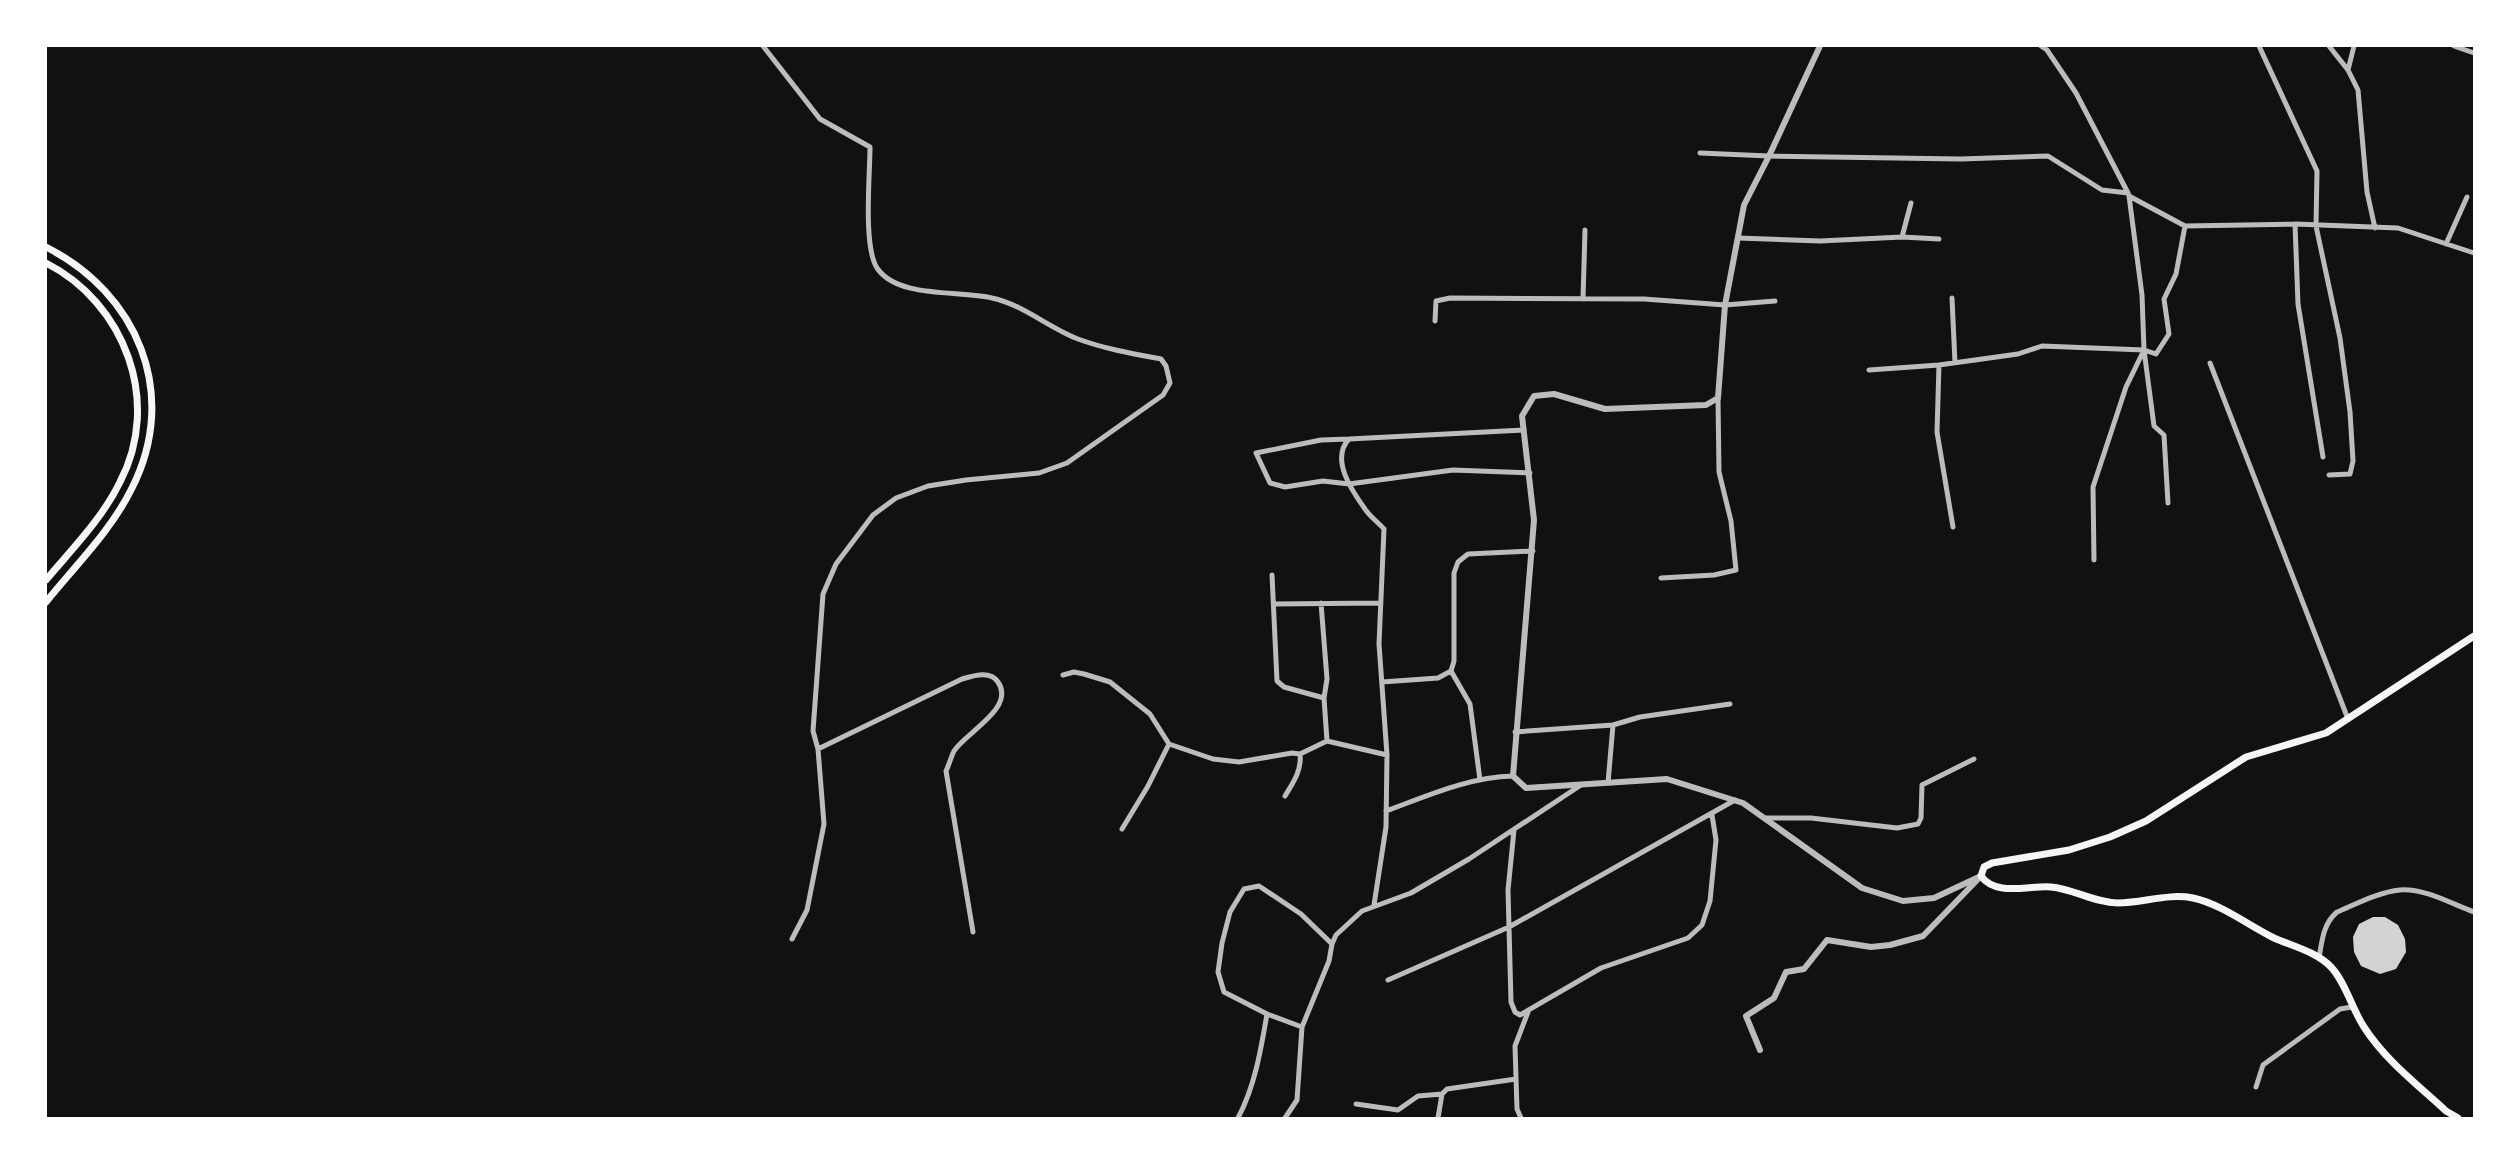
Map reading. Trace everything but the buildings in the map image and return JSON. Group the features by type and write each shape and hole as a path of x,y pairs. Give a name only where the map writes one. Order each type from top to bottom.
{"main road":[{"path":"46,247 87,272 106,290 122,311 135,333 144,358 152,409 150,435 143,462 128,497 107,528 46,602"},
{"path":"46,263 77,283 110,318 131,362 138,410 131,458 121,481 95,520 46,580"},
{"path":"2458,1118 2446,1111 2378,1046 2352,1007 2331,966 2319,958 2193,898 2171,897 2116,903 2053,887 1995,887 1985,883 1981,876 1984,867 1992,863 2034,857 2110,837 2146,821 2246,757 2326,733 2474,636"}],"street":[{"path":"763,46 820,119 870,147 869,244 876,266 885,277 896,284 915,289 993,298 1022,309 1077,339 1161,359 1171,383 1163,396 1067,463 1039,473 928,486 896,498 873,515 836,564 823,594 813,731 818,749 824,824 807,910 792,939"},
{"path":"1661,578 1714,575 1737,570 1731,521 1719,472 1718,398 1725,305 1744,205 1820,46"},
{"path":"2041,46 2047,50 2076,93 2129,195 2142,295 2144,349 2154,426 2164,435 2168,503"},
{"path":"2259,46 2317,172 2316,226 2340,338 2350,412 2353,461 2350,474 2329,475"},
{"path":"2329,46 2348,70 2357,90 2367,192 2375,228"},
{"path":"2348,70 2354,46"},
{"path":"2455,46 2474,53"},
{"path":"1700,153 1961,159 2048,156 2102,190 2129,195 2185,226 2295,224 2398,228 2474,253"},
{"path":"2446,244 2467,197"},
{"path":"1902,237 1912,203"},
{"path":"2295,224 2298,304 2323,457"},
{"path":"1869,370 1955,363 2018,354 2042,346 2144,349 2156,354 2169,334 2164,299 2176,274 2185,226"},
{"path":"1583,299 1585,229"},
{"path":"1738,238 1819,241 1902,237 1938,239"},
{"path":"1435,321 1436,301 1450,298 1644,299 1725,305 1775,301"},
{"path":"1951,298 1955,363"},
{"path":"2094,560 2093,487 2126,387 2144,349"},
{"path":"2210,363 2348,719"},
{"path":"1939,365 1937,432 1953,527"},
{"path":"1513,776 1534,520 1522,416 1534,396 1555,394 1605,409 1706,405 1718,398"},
{"path":"1524,429 1321,440 1256,453 1270,482 1285,487 1323,481 1349,484 1452,470 1530,473"},
{"path":"1349,439 1343,446 1345,477 1365,510 1384,529 1379,644 1387,755 1386,827 1374,905"},
{"path":"1382,682 1438,678 1451,671 1454,661 1454,573 1458,562 1468,554 1533,551"},
{"path":"1272,575 1278,681 1284,687 1324,698"},
{"path":"1321,603 1327,679 1324,698 1327,741"},
{"path":"1274,604 1381,603"},
{"path":"1451,671 1470,704 1480,780"},
{"path":"1063,675 1074,672 1110,682 1150,714 1169,744 1213,759 1239,762 1300,754 1327,741 1387,755"},
{"path":"818,749 962,679 978,674 990,676 998,682 1002,695 995,710 955,749 946,771 973,932"},
{"path":"1515,732 1613,725 1640,717 1730,704"},
{"path":"1608,783 1613,725"},
{"path":"1122,829 1169,744"},
{"path":"1285,796 1296,777 1301,762 1300,754"},
{"path":"1765,818 1811,818 1897,828 1918,824 1921,818 1922,785 1973,759"},
{"path":"1386,811 1461,784 1513,776 1526,788 1667,779 1743,803 1862,888 1903,901 1934,898 1981,876"},
{"path":"1285,1118 1297,1100 1302,1027 1329,961 1336,935 1362,911 1411,893 1581,785"},
{"path":"1388,980 1509,927 1735,800"},
{"path":"1514,830 1508,891 1511,1002 1515,1013 1520,1015 1601,968 1688,938 1702,925 1710,901 1716,840 1712,815"},
{"path":"1760,1050 1746,1016 1774,998 1786,972 1804,969 1827,940 1871,947 1923,936 1981,876"},
{"path":"1302,1027 1224,992 1218,972 1230,912 1244,889 1259,886 1301,914 1332,944"},
{"path":"2319,958 2330,918 2337,912 2390,892 2420,892 2474,912"},
{"path":"2256,1087 2263,1065 2340,1009 2352,1007"},
{"path":"1521,1118 1517,1109 1515,1046 1528,1012"},
{"path":"1238,1118 1258,1065 1268,1014"},
{"path":"1356,1104 1398,1110 1418,1096 1442,1094 1447,1090 1516,1079"},
{"path":"1438,1118 1442,1094"}]}
